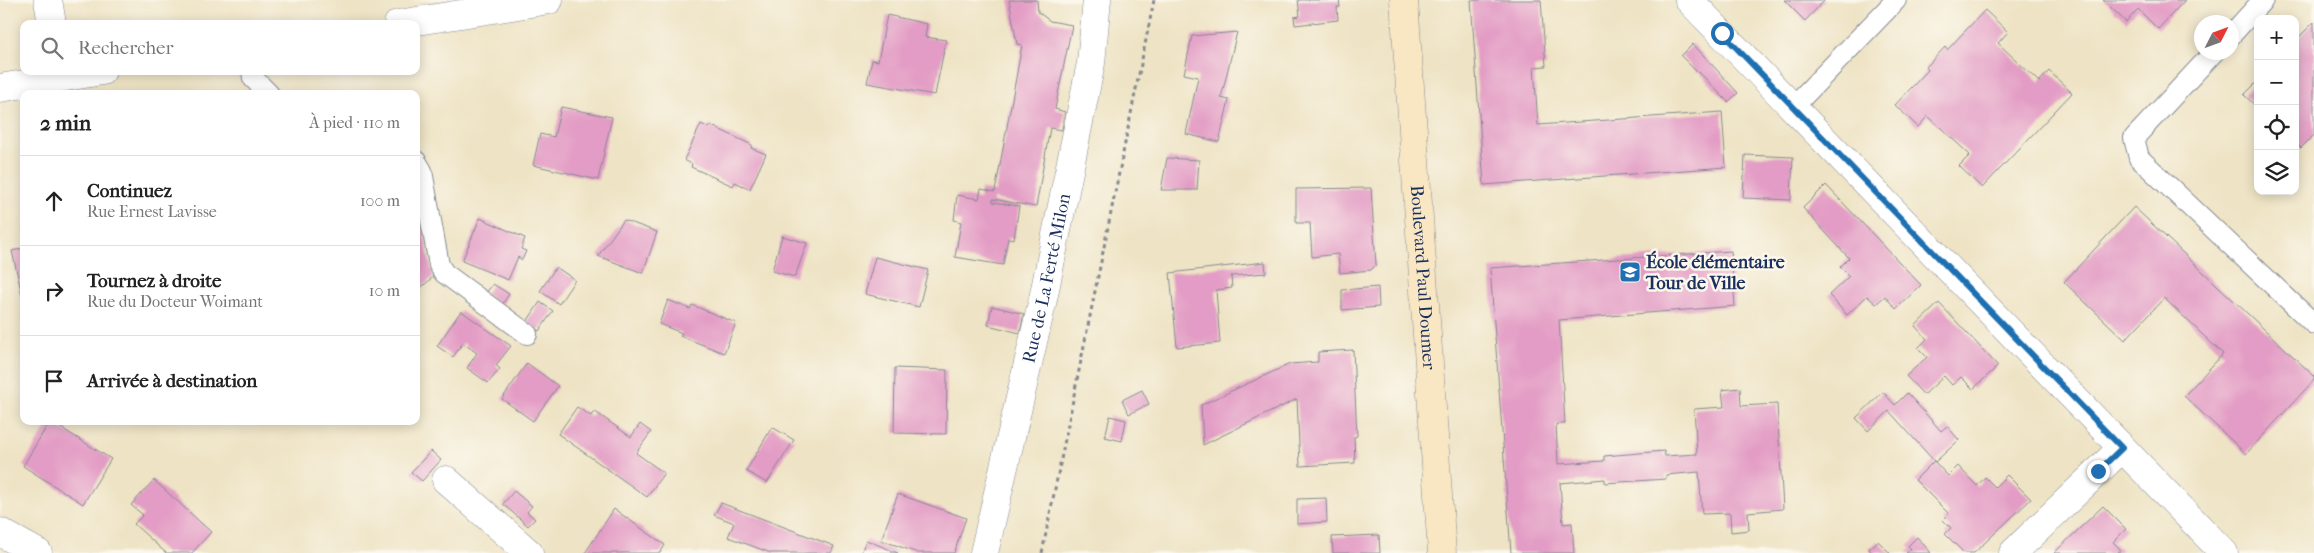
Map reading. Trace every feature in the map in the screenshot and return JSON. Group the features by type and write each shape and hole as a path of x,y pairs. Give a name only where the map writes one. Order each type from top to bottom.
{"main road":[{"name":"Boulevard Paul Doumer","path":"1404,0 1442,553"}],"street":[{"path":"48,0 51,20"},
{"path":"420,21 549,0"},
{"name":"Rue de La Ferté Milon","path":"984,553 1043,299 1091,63 1097,0"},
{"path":"1690,0 2224,553"},
{"path":"0,88 60,75"},
{"path":"2013,553 2122,448"},
{"path":"446,480 529,553"},
{"path":"0,532 38,553"}],"lane":[{"path":"1793,107 1896,0"},
{"path":"2239,26 2263,0"},
{"path":"2207,60 2134,138 2139,158 2314,324"},
{"path":"253,75 265,90"},
{"path":"420,168 439,265 444,273 527,334"}],"path":[{"path":"1042,553 1154,0"}],"building":[{"path":"1009,0 1037,0 1038,12 1050,21 1072,25 1055,109 1065,112 1062,130 1050,128 1036,207 993,199 993,202 1019,206 1014,239 1008,238 1003,265 955,257 961,222 954,220 957,195 979,199 981,189 995,192 1022,45 1017,44"},
{"path":"1298,0 1339,0 1340,7 1337,7 1338,20 1295,25 1294,17 1300,16"},
{"path":"1471,0 1541,0 1546,66 1534,67 1538,125 1722,112 1726,167 1484,185"},
{"path":"1784,0 1825,0 1805,21"},
{"path":"2103,0 2185,0 2158,29 2138,9 2126,22"},
{"path":"1985,10 2008,32 1998,43 2039,82 2049,71 2072,93 1982,188 1959,166 1970,155 1928,116 1918,127 1895,105 1928,70 1926,67 1945,47 1947,50"},
{"path":"887,15 927,24 925,37 946,40 935,95 867,83 872,60 878,61"},
{"path":"2314,22 2314,135 2301,148 2299,146 2299,37"},
{"path":"1237,32 1221,98 1229,100 1219,142 1186,134 1198,77 1184,74 1192,36"},
{"path":"1693,44 1738,93 1728,102 1681,56"},
{"path":"2254,85 2254,104 2244,95"},
{"path":"561,107 612,117 598,180 533,165 540,134 554,137"},
{"path":"701,124 709,128 710,125 752,145 751,148 766,154 750,189 735,182 733,186 691,167 692,164 684,160"},
{"path":"1745,155 1793,157 1791,200 1743,198"},
{"path":"1167,158 1199,160 1197,190 1161,190"},
{"path":"1826,185 1921,285 1896,309 1885,296 1876,304 1867,296 1847,315 1829,295 1849,276 1840,267 1849,258 1803,208"},
{"path":"1371,188 1376,265 1371,270 1340,273 1338,254 1312,257 1310,223 1296,223 1296,189"},
{"path":"2134,207 2314,376 2314,380 2246,454 2184,396 2223,354 2164,298 2125,340 2064,282"},
{"path":"480,218 525,238 521,249 526,251 522,260 518,257 508,280 462,261"},
{"path":"624,220 657,232 643,273 598,256"},
{"path":"420,226 422,226 433,277 420,288"},
{"path":"782,236 807,243 795,277 772,271"},
{"path":"20,249 20,286 12,251"},
{"path":"1731,251 1735,306 1559,320 1565,424 1556,424 1558,464 1604,461 1604,456 1664,451 1665,456 1697,454 1694,409 1724,407 1722,390 1740,388 1741,406 1777,404 1783,509 1748,512 1749,530 1731,532 1730,513 1702,514 1699,472 1666,475 1666,479 1605,483 1605,479 1560,483 1563,524 1572,523 1574,553 1511,553 1490,268"},
{"path":"875,257 928,270 919,307 865,294"},
{"path":"1265,262 1266,273 1231,276 1232,288 1216,290 1220,343 1177,347 1170,273"},
{"path":"556,267 575,280 559,304 540,291"},
{"path":"493,284 509,294 502,305 485,294"},
{"path":"1378,287 1379,307 1342,310 1342,290"},
{"path":"668,300 690,309 692,305 736,323 724,353 680,336 682,333 659,324"},
{"path":"540,302 553,311 539,331 526,323"},
{"path":"1939,303 1998,366 1973,389 1961,377 1952,385 1944,376 1924,395 1906,376 1927,357 1918,348 1927,339 1915,326"},
{"path":"992,306 1024,314 1020,333 988,325"},
{"path":"461,311 511,346 496,365 500,369 488,383 467,368 477,353 463,343 453,357 437,346"},
{"path":"1353,350 1357,436 1354,437 1355,463 1300,466 1297,399 1203,445 1201,405 1290,364 1318,362 1318,352"},
{"path":"527,363 558,386 533,421 502,399"},
{"path":"895,368 947,370 946,434 894,433"},
{"path":"1142,390 1149,404 1129,414 1122,400"},
{"path":"1883,392 1895,405 1907,393 1941,431 1947,426 1959,440 1935,462 1889,411 1868,431 1856,418"},
{"path":"577,407 591,416 594,411 631,437 640,424 651,432 636,453 664,473 647,497 558,434"},
{"path":"1110,416 1126,420 1122,441 1105,437"},
{"path":"48,425 56,425 111,459 83,504 23,466"},
{"path":"772,427 794,440 767,483 746,471"},
{"path":"431,451 441,460 422,481 411,472"},
{"path":"1934,461 1948,476 1958,466 1977,486 1985,477 1995,487 2007,475 2031,499 1974,553 1964,553 1945,534 1951,528 1943,520 1949,514 1915,480"},
{"path":"154,480 211,532 192,553 166,553 134,524 143,515 131,505"},
{"path":"514,491 532,506 527,512 535,519 528,526 503,504"},
{"path":"898,494 966,518 954,553 918,553 881,540"},
{"path":"1326,498 1327,522 1297,524 1297,499"},
{"path":"721,503 834,546 831,553 771,553 728,537 734,523 714,515"},
{"path":"2103,506 2126,529 2113,542 2121,550 2117,553 2054,553"},
{"path":"614,509 665,545 660,553 585,553"},
{"path":"1379,535 1380,553 1333,553 1332,537"},
{"path":"1917,537 1931,553 1906,553 1911,549 1908,546"},
{"path":"866,540 898,553 861,553"},
{"path":"1878,541 1890,553 1872,553 1869,549"}],"place":[{"name":"École élémentaire Tour de Ville","path":"1630,272"}],"route":[{"path":"1722,33 2122,448 2098,471"}]}
